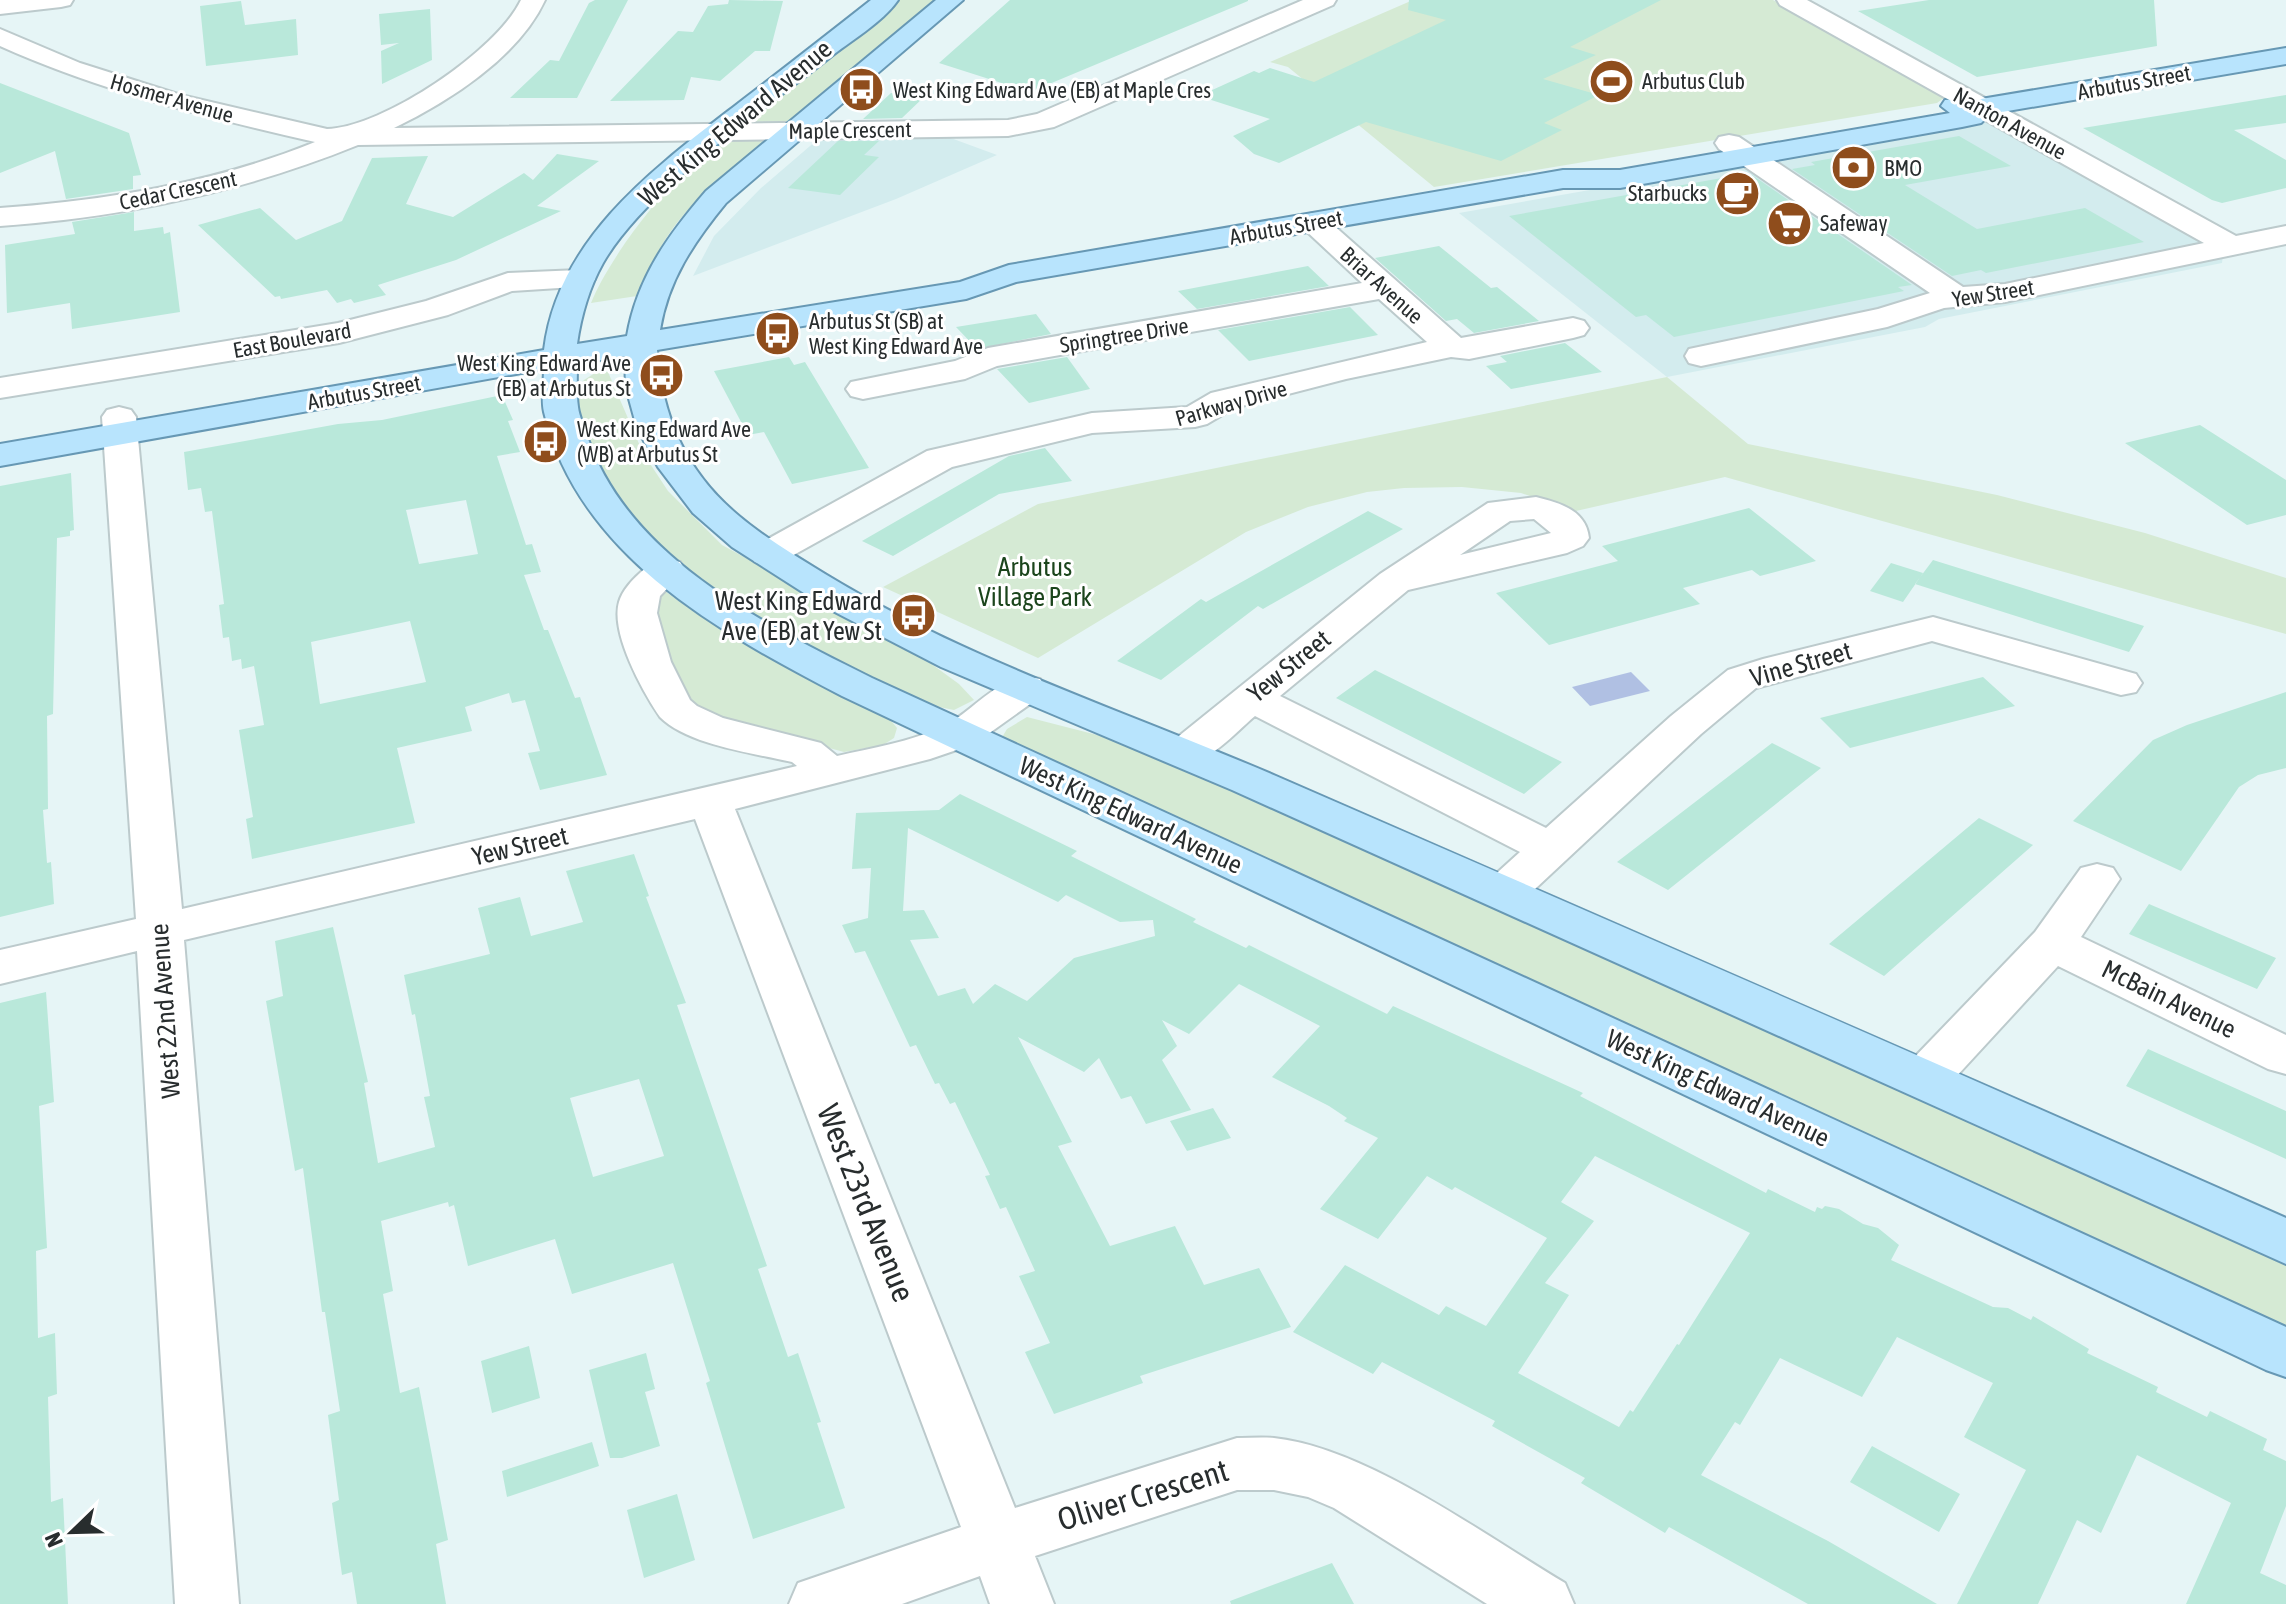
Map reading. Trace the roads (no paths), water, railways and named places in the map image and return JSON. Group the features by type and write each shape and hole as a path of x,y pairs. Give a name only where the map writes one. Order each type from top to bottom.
{"main road":[{"name":"West King Edward Avenue","path":"886,0 717,133 634,207 604,239 567,305 556,393 561,420 572,450 605,506 666,570 695,596 789,654 2286,1353"},
{"name":"West King Edward Avenue","path":"951,0 716,197 692,222 664,263 644,333 644,403 665,449 703,502 734,532 822,590 883,624 1025,688 1184,753 1504,892 2286,1242"},
{"name":"Arbutus Street","path":"0,455 120,426 560,347 966,290 1009,274 1563,179 1620,179 1739,149 1971,117 1981,107 2286,56"},
{"name":"Arbutus Street","path":"0,439 120,426"}],"street":[{"path":"0,7 61,0"},
{"path":"351,139 465,75 494,50 529,10 533,0"},
{"name":"Maple Crescent","path":"351,139 1008,128 1034,124 1324,0"},
{"path":"1790,0 1796,0"},
{"name":"Nanton Avenue","path":"1790,0 2232,246"},
{"name":"Hosmer Avenue","path":"0,37 71,68 173,101 267,125 351,139"},
{"name":"Cedar Crescent","path":"0,217 150,199 236,180 351,139"},
{"path":"1739,149 1959,298"},
{"name":"Briar Avenue","path":"1313,222 1451,347"},
{"name":"Yew Street","path":"1701,356 1887,317 1903,309 2005,293 2286,235"},
{"name":"East Boulevard","path":"0,388 352,330 437,308 508,282 579,279"},
{"name":"Springtree Drive","path":"863,389 965,369 988,358 1387,288"},
{"name":"Parkway Drive","path":"768,554 940,459 1092,423 1195,417 1223,400 1338,371 1451,347 1469,349 1573,328"},
{"name":"West 22nd Avenue","path":"120,426 207,1604"},
{"path":"666,570 643,591 637,605 638,623 665,696 674,710 698,723 806,752 819,762 825,773"},
{"name":"Yew Street","path":"1184,753 1396,581"},
{"name":"Vine Street","path":"1504,892 1549,848 1733,686 1777,668 1933,629 2121,683"},
{"name":"Yew Street","path":"0,967 710,801 926,747 959,735 1025,688"},
{"path":"1250,697 1549,848"},
{"name":"West 23rd Avenue","path":"710,801 1022,1604"},
{"path":"1924,1079 2052,943 2097,879"},
{"name":"McBain Avenue","path":"2052,943 2286,1056"},
{"name":"Oliver Crescent","path":"998,1542 1201,1473 1237,1464 1274,1464 1312,1472 1356,1489 1542,1604"},
{"path":"821,1604 998,1542"}],"water":[{"path":"1631,672 1650,691 1590,706 1572,687"}],"place":[{"name":"Arbutus Club","path":"1611,81"},
{"name":"West King Edward Ave (EB) at Maple Cres","path":"862,90"},
{"name":"BMO","path":"1853,168"},
{"name":"Starbucks","path":"1738,193"},
{"name":"Safeway","path":"1789,223"},
{"name":"Arbutus St (SB) at West King Edward Ave","path":"778,334"},
{"name":"West King Edward Ave (EB) at Arbutus St","path":"662,376"},
{"name":"West King Edward Ave (WB) at Arbutus St","path":"546,442"},
{"name":"West King Edward Ave (EB) at Yew St","path":"913,616"}],"park label":[{"name":"Arbutus Village Park","path":"1035,582"}]}
